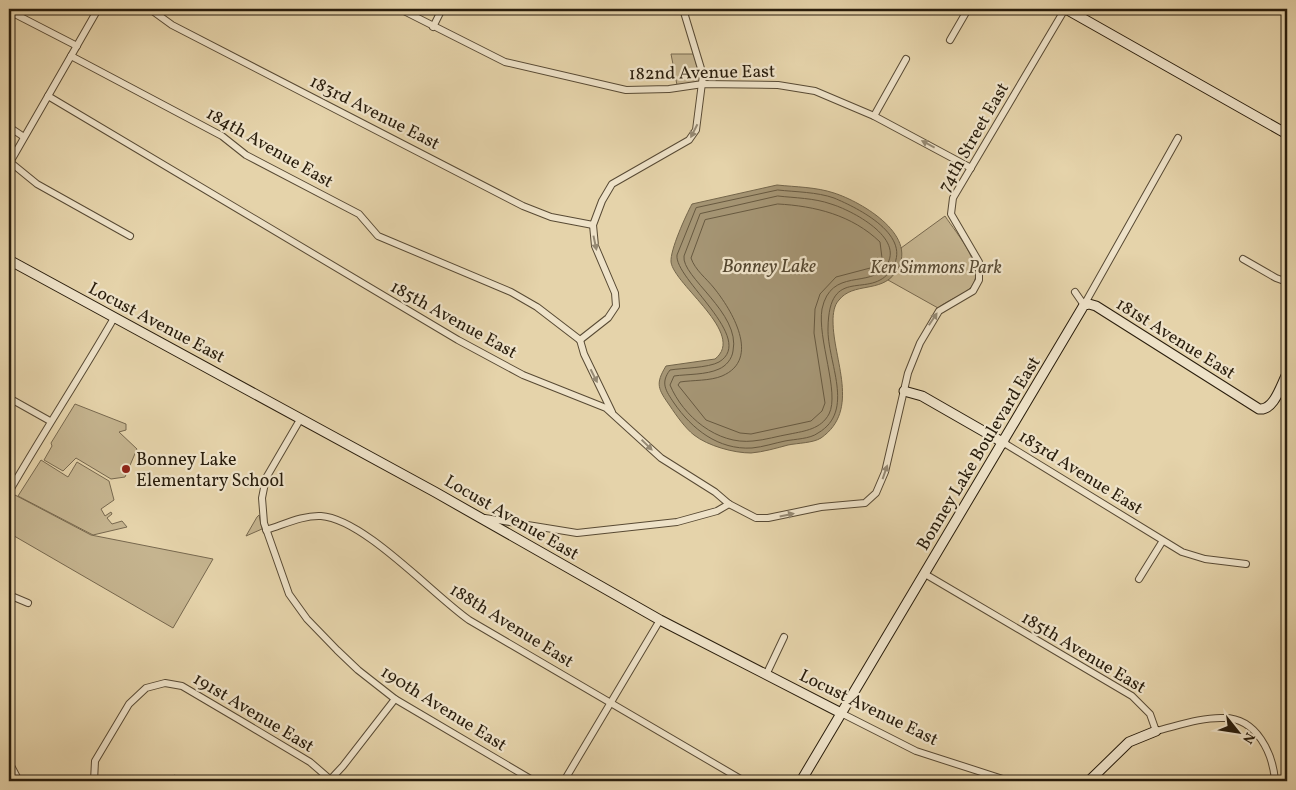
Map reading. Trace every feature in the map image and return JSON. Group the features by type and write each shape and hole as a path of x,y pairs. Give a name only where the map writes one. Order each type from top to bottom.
{"street":[{"path":"98,9 9,163 37,184 130,236"},
{"name":"183rd Avenue East","path":"150,9 172,25 523,206 551,217 593,225"},
{"name":"182nd Avenue East","path":"400,9 505,62 626,90 669,89 703,84 798,87 832,96 874,116 971,168"},
{"path":"433,26 442,9"},
{"path":"612,412 584,354 580,340 608,318 617,303 595,246 593,225 602,201 612,184 692,137 699,117 703,84 701,65 683,9"},
{"path":"950,40 968,9"},
{"path":"1065,9 1287,134"},
{"name":"74th Street East","path":"854,505 870,500 881,484 890,457 904,390 915,354 934,317 948,304 973,291 979,280 979,262 954,221 950,210 953,198 1065,9"},
{"path":"9,11 76,46"},
{"name":"184th Avenue East","path":"71,56 222,136 246,155 359,214 378,236 439,260 523,299 580,340"},
{"path":"874,116 906,59"},
{"name":"185th Avenue East","path":"48,96 450,335 523,376 612,412 661,458 715,492 729,504 756,518 763,519 821,508 854,505"},
{"path":"9,128 24,137"},
{"name":"Bonney Lake Boulevard East","path":"800,781 1004,443 1178,138"},
{"path":"1243,258 1276,278 1287,282"},
{"name":"Locust Avenue East","path":"9,260 482,518 660,620 916,751 1009,781"},
{"path":"1075,292 1084,305"},
{"name":"181st Avenue East","path":"1084,305 1096,306 1252,405 1264,409 1273,401 1287,374"},
{"path":"9,492 50,421 76,383 114,318"},
{"name":"183rd Avenue East","path":"904,390 922,396 1004,443 1162,542 1197,557 1246,564"},
{"path":"9,398 50,421"},
{"name":"190th Avenue East","path":"300,418 266,478 262,498 266,530 283,581 299,608 358,670 395,699 534,781"},
{"path":"482,518 577,532 677,522 717,511 729,504"},
{"name":"188th Avenue East","path":"266,530 311,517 329,517 341,522 392,555 445,602 469,620 744,781"},
{"path":"1139,580 1162,542"},
{"name":"185th Avenue East","path":"925,574 1132,696 1150,714 1156,731"},
{"path":"9,595 28,603"},
{"path":"564,781 660,620"},
{"path":"766,675 784,637"},
{"name":"191st Avenue East","path":"94,781 96,761 121,716 136,695 156,684 165,683 182,686 302,757 330,781"},
{"path":"330,781 395,699"},
{"path":"1089,781 1129,742 1156,731 1225,718 1238,721 1252,729 1264,742 1272,762 1275,781"},
{"path":"9,762 19,781"}],"green space":[{"path":"671,54 694,54 699,76 696,82 677,85"},
{"name":"Ken Simmons Park","path":"945,216 969,253 976,273 974,282 968,290 938,308 888,280 895,273 898,266 901,248"},
{"path":"75,404 126,424 126,430 119,432 137,449 125,477 111,479 76,458 63,471 44,460 52,446 51,443"},
{"path":"41,460 68,477 77,462 109,481 114,500 101,509 105,516 111,512 112,514 107,518 112,524 122,521 127,527 93,535 18,496"},
{"path":"15,495 91,535 213,559 173,628 9,533 9,507"},
{"path":"259,515 262,529 246,536 257,517"}],"water":[{"name":"Bonney Lake","path":"777,185 827,191 859,204 885,223 895,234 901,247 901,260 895,273 889,279 875,286 845,294 836,304 833,321 842,384 842,399 840,413 833,427 821,438 814,441 751,453 737,452 714,446 694,435 678,417 659,386 660,377 666,366 715,359 722,349 722,337 716,323 675,272 671,257 692,204"}],"place":[{"name":"Bonney Lake Elementary School","path":"126,469"}]}
